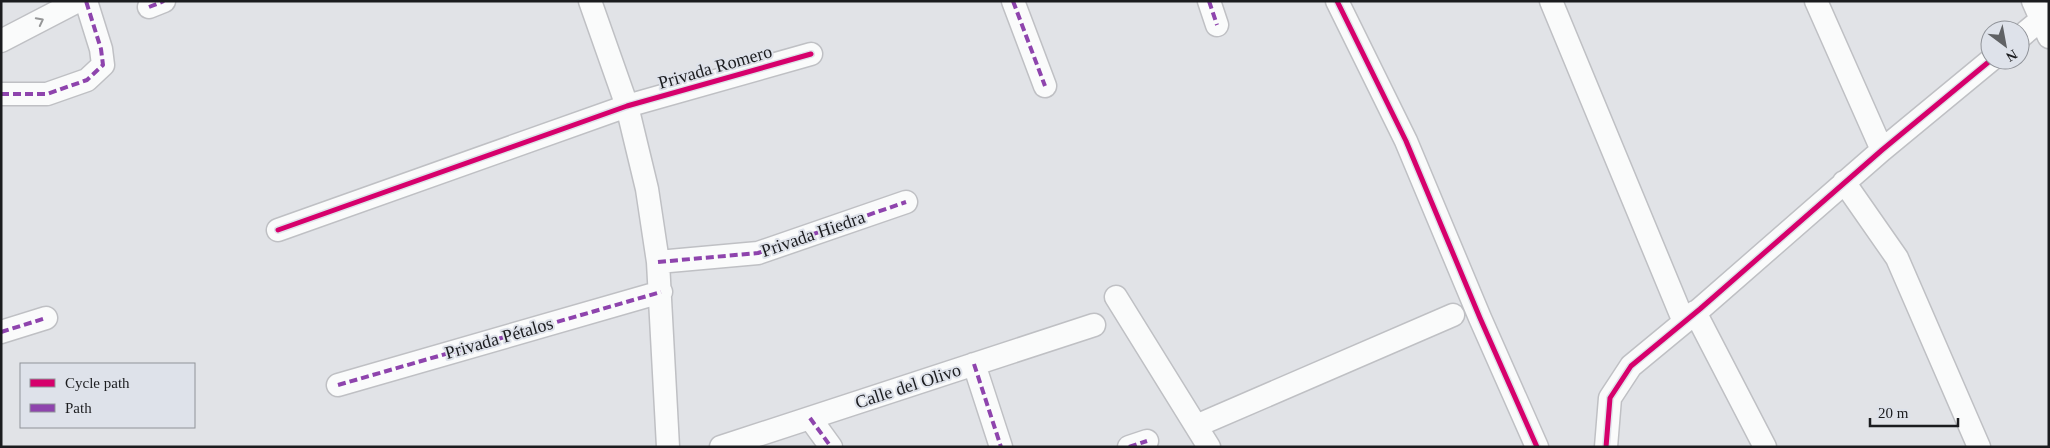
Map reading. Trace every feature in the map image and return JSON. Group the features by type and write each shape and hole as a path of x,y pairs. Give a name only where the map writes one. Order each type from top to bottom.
{"street":[{"path":"1,41 78,1"},
{"path":"1,94 47,94 87,80 103,65 101,49 86,1"},
{"path":"590,1 627,106 647,189 661,292 668,447"},
{"path":"1014,1 1045,86"},
{"path":"1209,1 1217,25"},
{"path":"1337,1 1406,141 1480,318 1537,447"},
{"path":"1551,1 1689,317 1765,447"},
{"path":"1816,1 1882,150"},
{"path":"2030,28 2043,18"},
{"name":"Privada Romero","path":"278,230 627,106 811,54"},
{"path":"1606,447 1610,398 1630,366 1844,182 1980,69"},
{"path":"1844,182 1897,258 1979,447"},
{"name":"Privada Hiedra","path":"658,262 758,253 906,202"},
{"name":"Privada Pétalos","path":"338,385 661,292"},
{"path":"1116,297 1209,447"},
{"path":"1196,426 1453,315"},
{"path":"1,332 46,318"},
{"name":"Calle del Olivo","path":"721,447 1094,325"},
{"path":"974,364 1001,447"},
{"path":"810,418 831,447"}],"marked path":[{"path":"1,94 47,94 87,80 103,65 101,49 86,1"},
{"path":"149,7 164,1"},
{"path":"1013,1 1045,86"},
{"path":"1209,1 1217,25"},
{"path":"658,262 758,253 906,202"},
{"path":"338,385 661,292"},
{"path":"1,332 46,318"},
{"path":"974,364 1001,447"},
{"path":"810,418 831,447"},
{"path":"1129,447 1147,441"}],"cycle path":[{"path":"1337,1 1406,141 1480,318 1537,447"},
{"path":"278,230 627,106 811,54"},
{"path":"1606,447 1610,398 1631,366 1700,309 1882,150 1980,69"}]}
